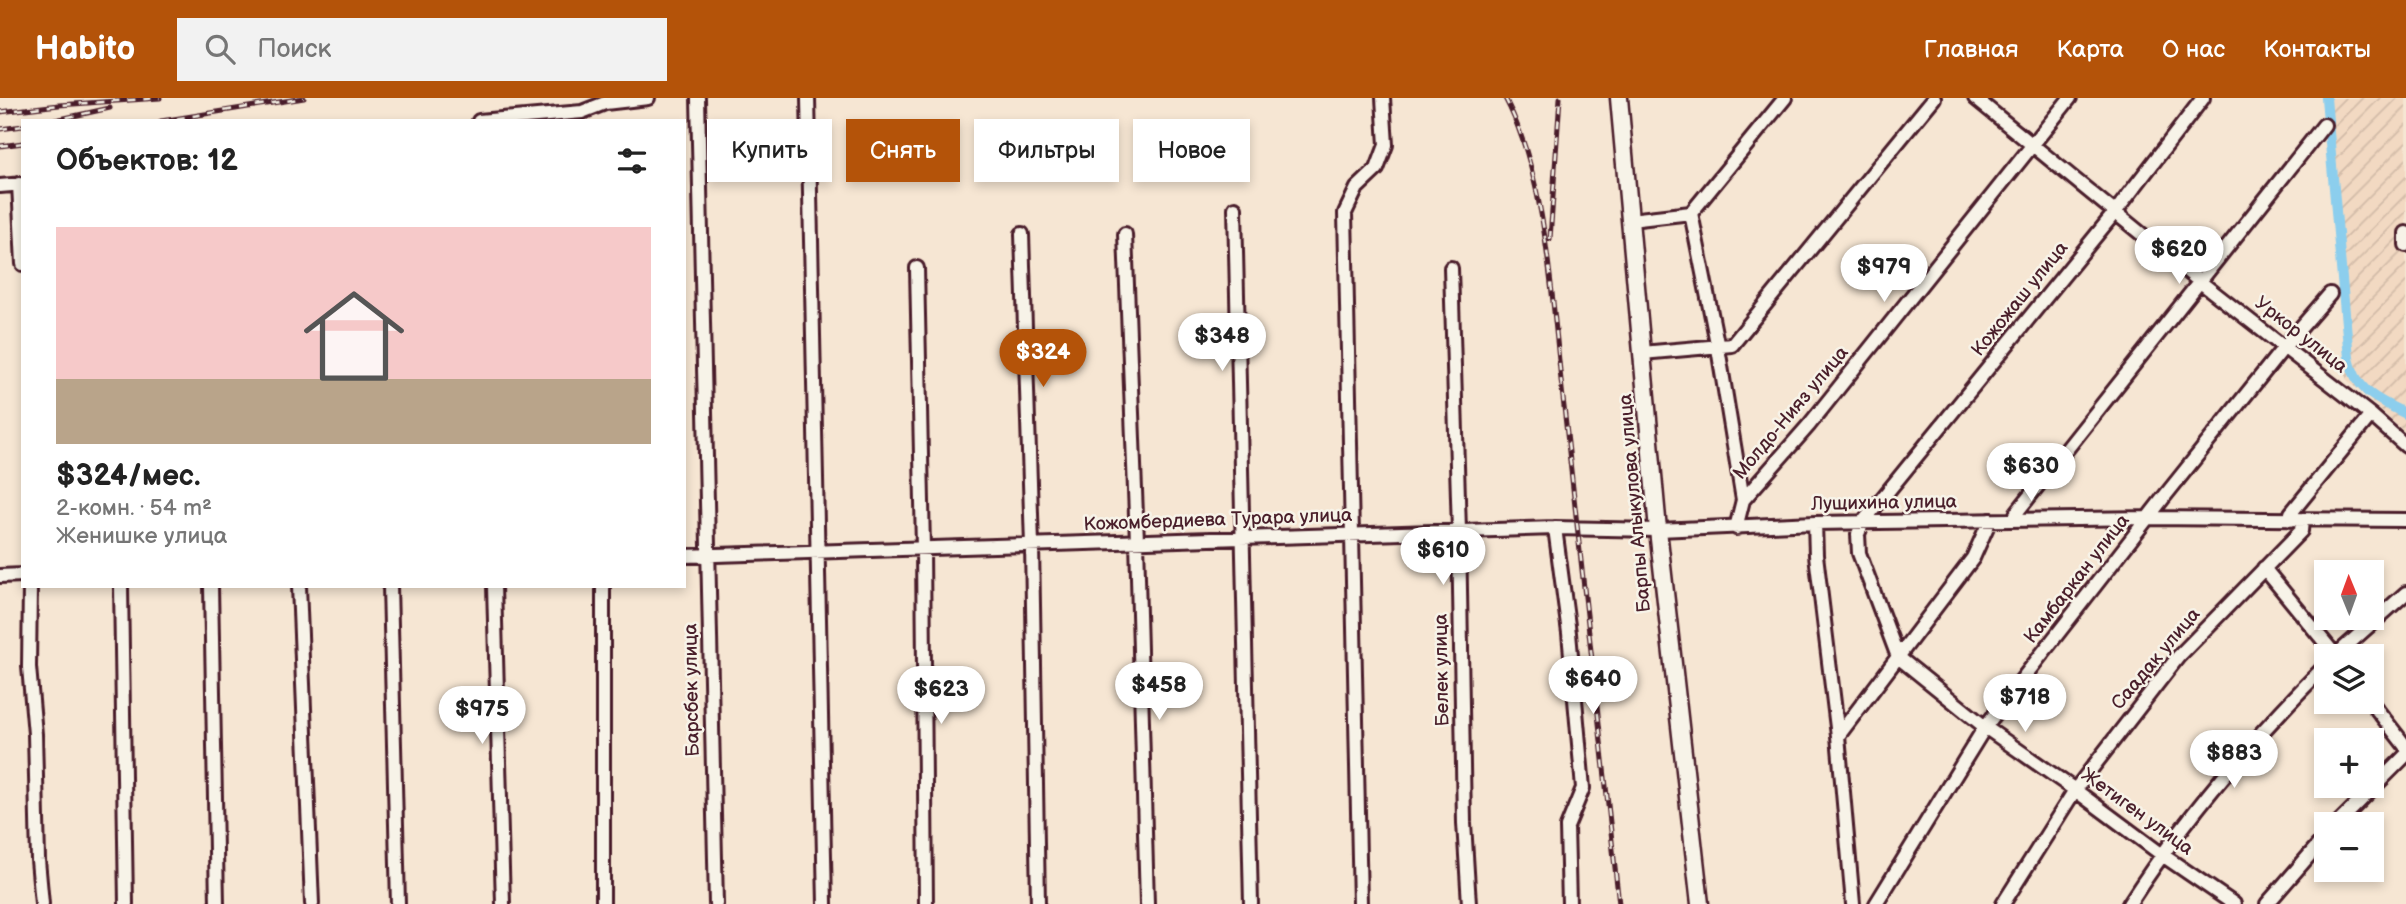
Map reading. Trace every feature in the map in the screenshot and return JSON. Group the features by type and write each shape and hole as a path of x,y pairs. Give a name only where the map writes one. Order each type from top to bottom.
{"main road":[{"name":"Барпы Алыкулова улица","path":"1619,98 1658,530 1700,904"}],"street":[{"path":"496,119 582,112 592,114 605,103 648,98"},
{"name":"Барсбек улица","path":"698,98 716,904"},
{"path":"808,98 824,904"},
{"path":"1360,904 1345,213 1357,188 1377,169 1386,145 1383,98"},
{"path":"1630,220 1691,213 1785,98"},
{"path":"1643,353 1732,345 1934,98"},
{"name":"Уркор улица","path":"1975,98 2199,281 2371,415 2406,446"},
{"name":"Молдо-Нияз улица","path":"1736,528 1743,500 1809,425 2070,98"},
{"name":"Кожожаш улица","path":"1863,522 2116,211 2203,98"},
{"path":"2014,520 2017,512 2324,125"},
{"path":"0,186 21,184"},
{"path":"1235,208 1251,904"},
{"path":"1691,213 1718,348 1743,500"},
{"path":"2406,233 2406,245"},
{"path":"1022,234 1032,545 1038,904"},
{"path":"1125,234 1147,904"},
{"path":"917,268 926,904"},
{"name":"Белек улица","path":"1451,268 1464,823 1469,904"},
{"name":"Камбаркан улица","path":"1876,904 1985,727 2285,346 2330,293"},
{"name":"Саадак улица","path":"2003,904 2075,790 2178,657 2301,531 2291,513 2371,415"},
{"path":"1838,736 1973,558 1990,520"},
{"name":"Лущихина улица","path":"1658,530 1815,523 1990,520 2406,520"},
{"path":"1863,522 1858,534 1859,553 1898,657"},
{"path":"1815,523 1816,555 1838,736 1853,904"},
{"path":"1555,528 1569,633 1583,788 1567,827 1569,904"},
{"name":"Кожомбердиева Турара улица","path":"686,555 1555,528 1658,530"},
{"path":"2264,568 2325,644"},
{"path":"0,576 21,575"},
{"path":"30,588 29,667 35,734 38,860 42,904"},
{"path":"121,588 126,904"},
{"path":"211,588 216,904"},
{"path":"299,588 312,904"},
{"path":"390,588 398,904"},
{"path":"494,588 502,904"},
{"path":"603,588 603,904"},
{"path":"2349,644 2406,593"},
{"name":"Жетиген улица","path":"1898,657 1985,727 2234,904"},
{"path":"2129,904 2161,854 2265,726 2314,677"},
{"path":"2380,714 2406,747"},
{"path":"2349,812 2406,755"},
{"path":"2267,904 2314,850"}],"shaded area":[{"path":"2328,98 2406,98 2406,433 2346,379"}],"waterway":[{"path":"2326,98 2352,370 2369,393 2406,414"}],"railway":[{"path":"0,112 160,98"},
{"path":"173,119 304,98"},
{"path":"1505,98 1531,167 1546,244 1619,904"},
{"path":"1550,239 1560,98"},
{"path":"60,119 110,108"},
{"path":"0,129 21,126"},
{"path":"0,146 21,143"}]}
